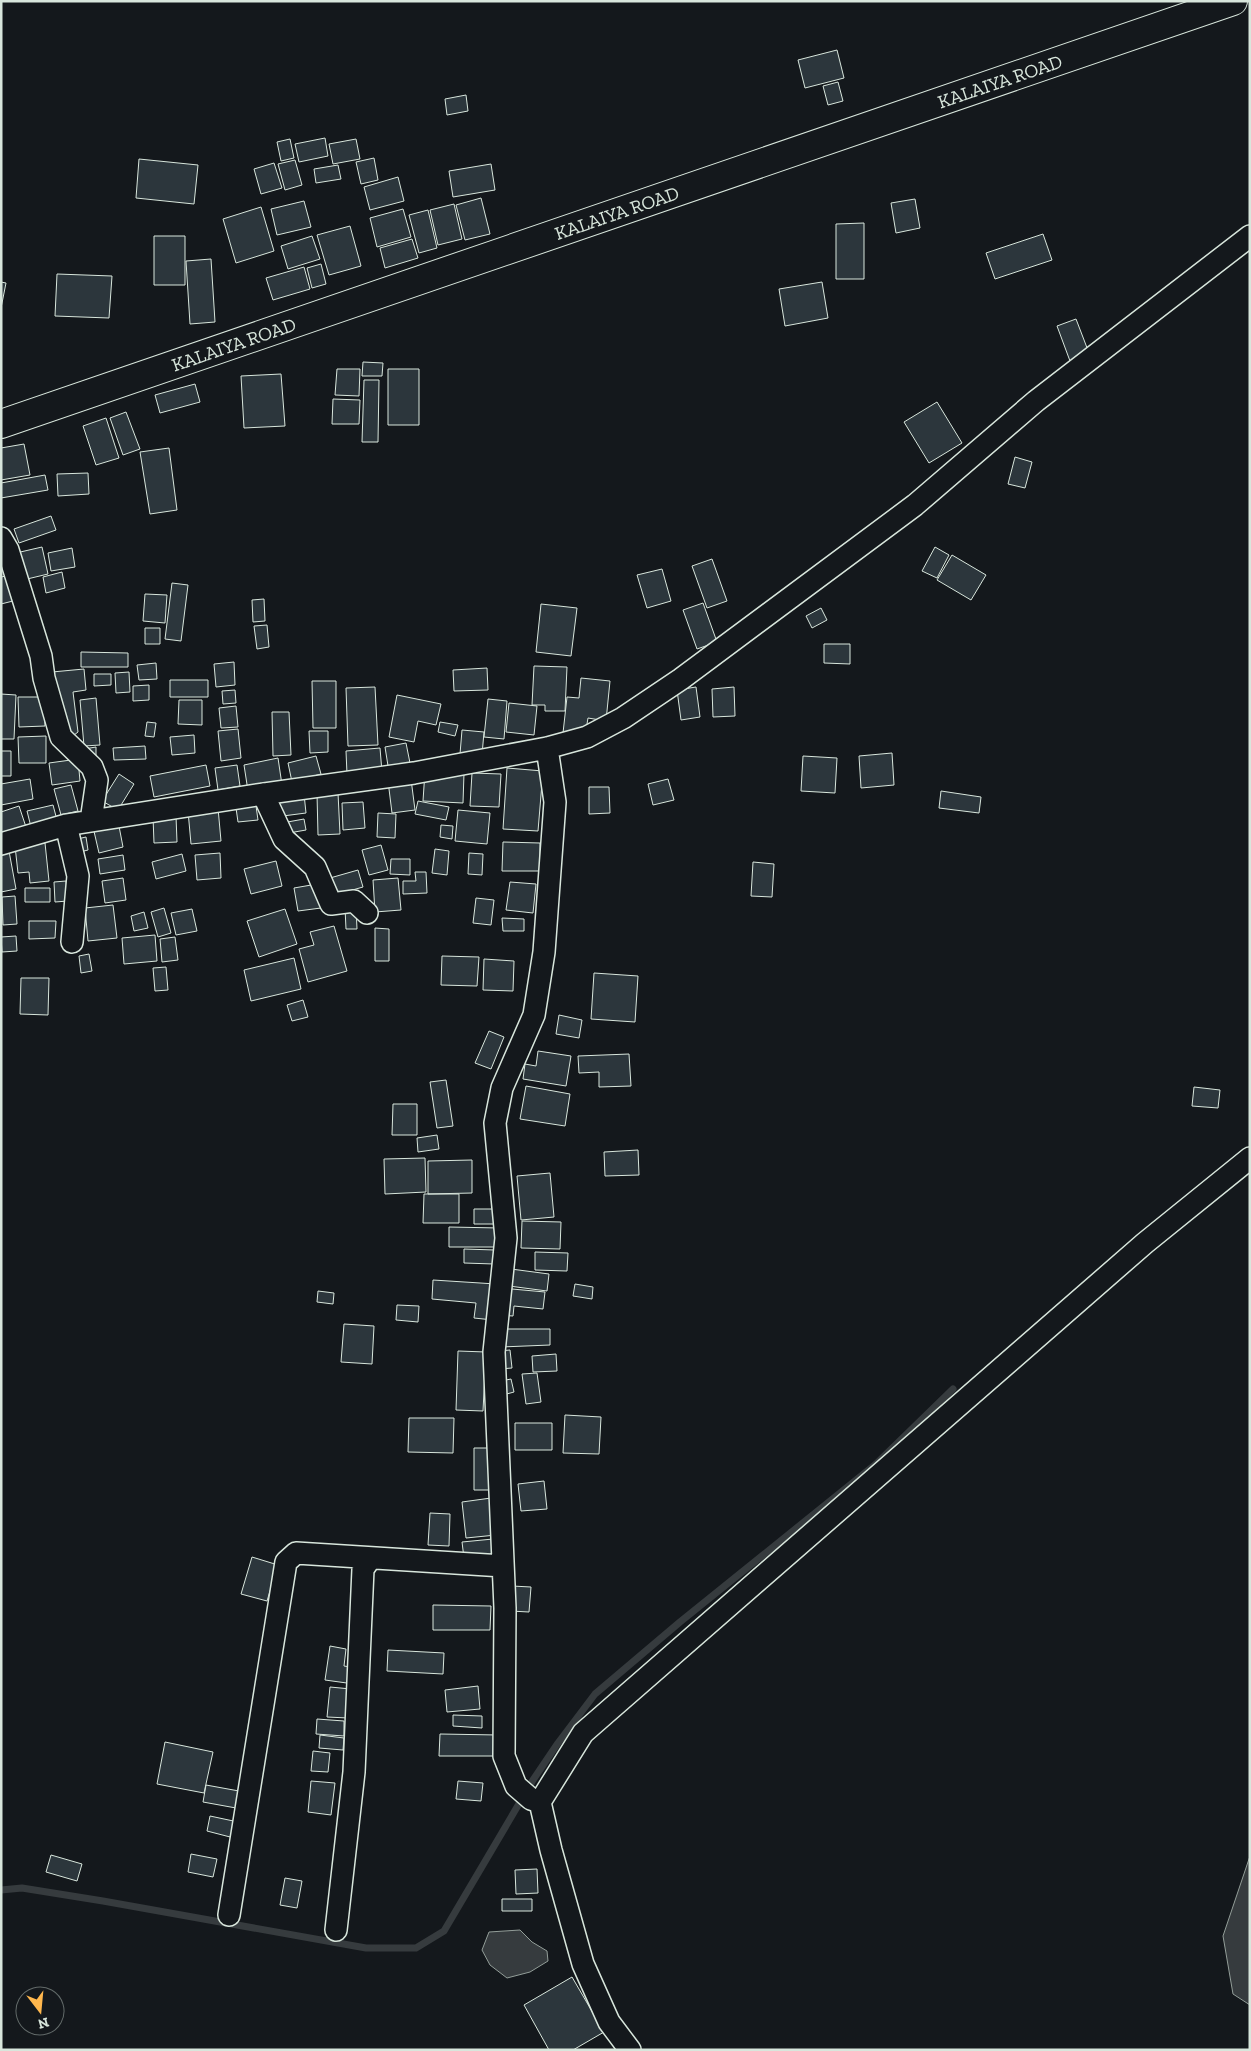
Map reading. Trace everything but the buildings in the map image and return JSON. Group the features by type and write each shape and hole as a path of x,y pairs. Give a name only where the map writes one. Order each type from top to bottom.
{"main road":[{"name":"KALAIYA ROAD","path":"1,424 1233,1"}],"street":[{"path":"1,844 66,825 92,820 414,773 547,748 594,734 623,718 681,679 915,505 1036,401 1250,236"},
{"path":"1,538 8,550 41,656 44,678 61,737 92,767 96,780 92,820"},
{"path":"547,748 555,802 544,952 534,1015 502,1088 494,1123 506,1238 494,1352 505,1608 504,1756 529,1796 551,1850 583,1964 609,2022 630,2050"},
{"path":"263,794 284,839 315,867 331,904 354,901 367,913"},
{"path":"66,825 78,876 72,942"},
{"path":"529,1796 583,1733 1145,1244 1250,1158"},
{"path":"229,1915 286,1562 296,1554 503,1566"},
{"path":"336,1930 354,1772 363,1569 370,1559"}],"shaded area":[{"path":"1250,1856 1250,2005 1233,1994 1223,1936"},
{"path":"520,1930 532,1942 547,1951 548,1961 530,1972 507,1978 490,1965 482,1950 489,1932"}],"waterway":[{"path":"1,1890 22,1888 366,1948 416,1948 444,1931 533,1780 595,1694 680,1622 876,1464 953,1389"}]}
